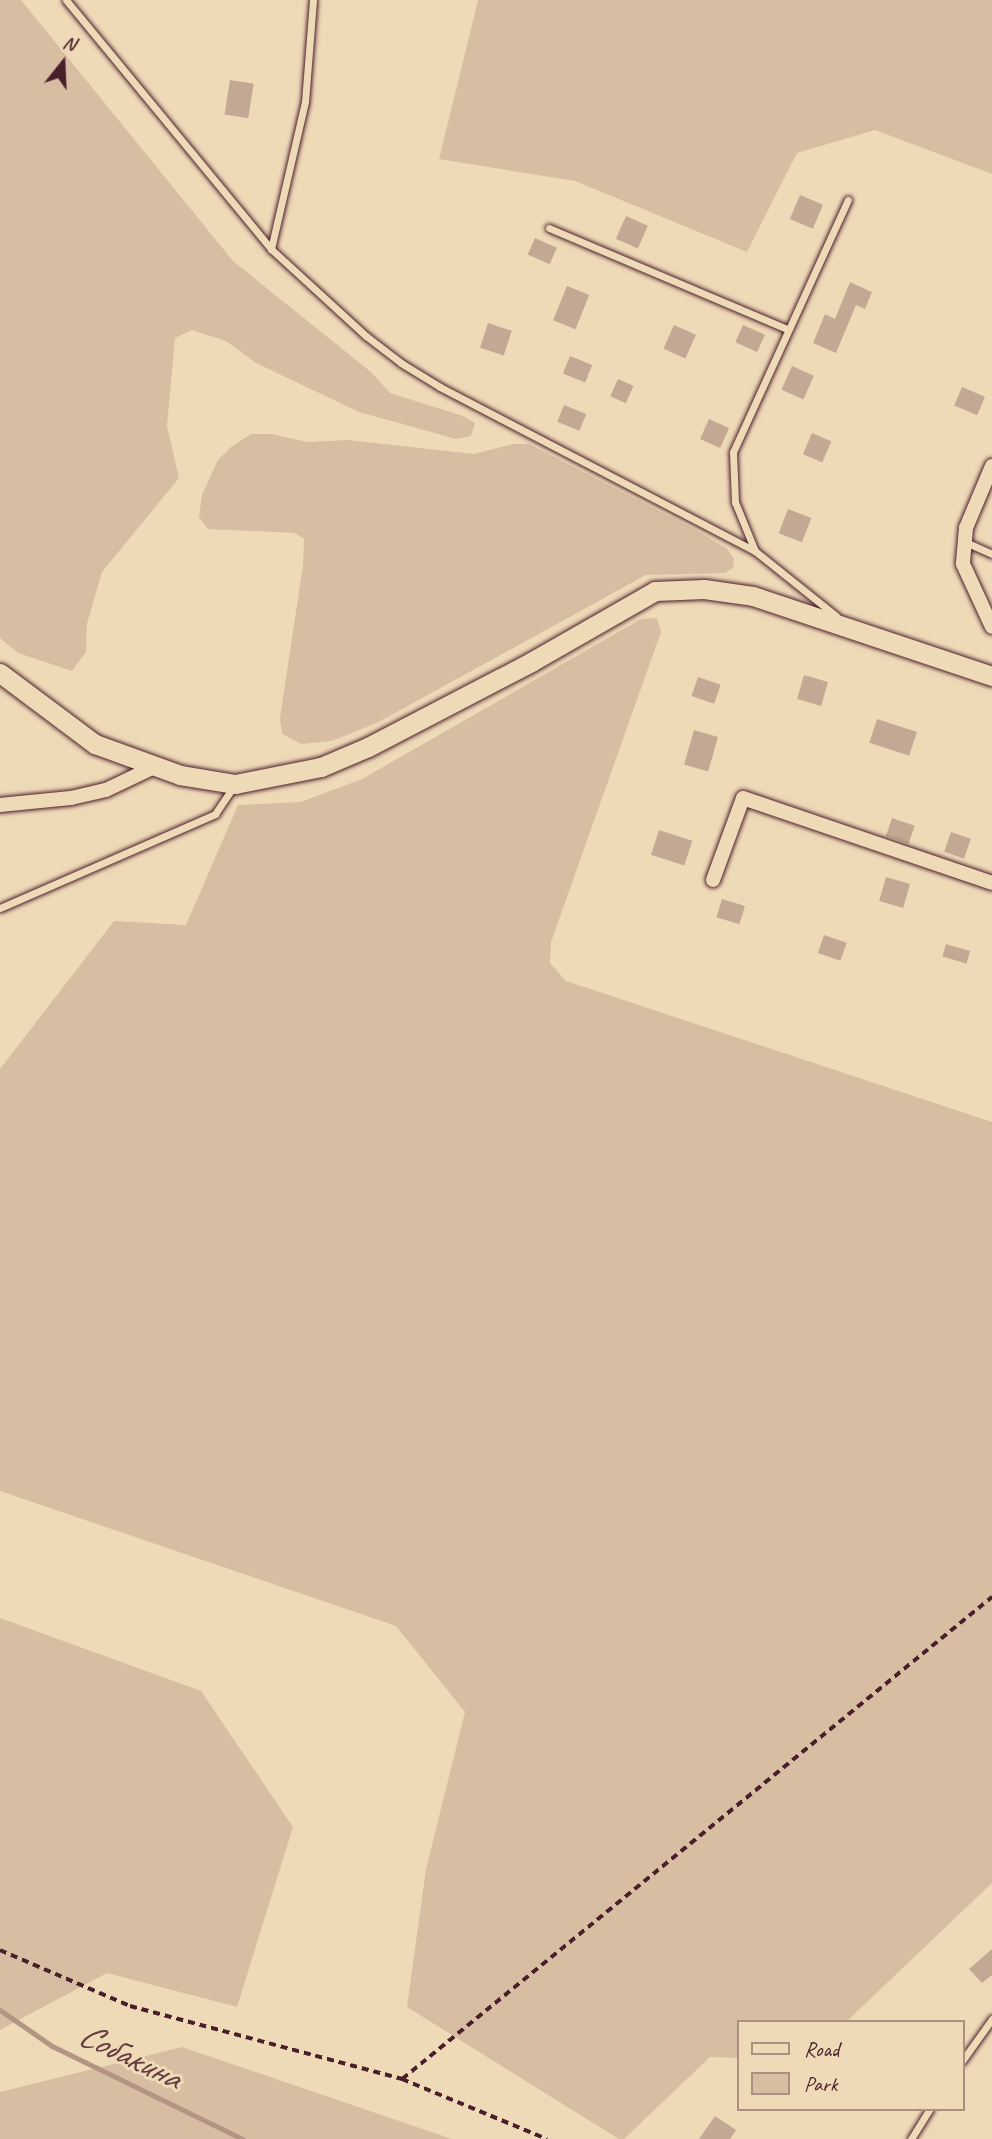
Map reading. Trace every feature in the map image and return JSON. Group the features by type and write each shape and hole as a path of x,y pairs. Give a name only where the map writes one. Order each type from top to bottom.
{"main road":[{"path":"0,673 95,744 154,767 196,779 235,784 321,767 368,747 531,662 655,591 704,589 753,596 992,676"}],"street":[{"path":"992,466 963,541 963,564 992,627"},
{"path":"0,805 72,799 106,790 154,767"},
{"path":"713,880 743,798 992,883"}],"lane":[{"path":"66,0 271,249 401,363 440,387 755,551 847,626"},
{"path":"271,249 305,102 313,0"},
{"path":"755,551 735,502 733,452 848,200"},
{"path":"549,228 787,329"},
{"path":"963,541 992,554"},
{"path":"0,908 215,814 235,784"},
{"path":"964,2058 992,2019"},
{"path":"911,2139 929,2111"}],"path":[{"path":"402,2079 992,1597"},
{"path":"0,1950 130,2006 402,2079 547,2139"}],"green space":[{"path":"0,0 21,0 233,261 371,372 390,393 463,416 475,423 471,436 456,439 359,412 256,363 226,341 192,330 175,338 167,426 179,478 102,572 87,624 86,652 72,671 18,653 0,638"},
{"path":"478,0 992,0 992,174 875,130 797,153 747,252 575,181 439,159"},
{"path":"251,434 272,434 307,442 348,440 474,454 513,444 529,444 696,530 727,549 734,559 733,568 725,573 646,575 377,723 332,741 301,744 282,734 280,718 303,565 304,539 295,533 208,529 199,517 202,495 218,460 231,447"},
{"path":"657,618 661,632 551,942 550,963 566,981 992,1122 992,1883 848,2020 736,2020 736,2058 710,2057 624,2139 619,2139 407,2007 426,1869 465,1712 396,1626 0,1491 0,1069 114,921 186,925 238,805 301,802 362,779 641,619"},
{"path":"0,1618 201,1691 293,1827 237,2007 107,1973 0,2030"},
{"path":"182,2047 452,2139 0,2139 0,2092"}],"building":[{"path":"230,80 254,84 248,118 225,115"},
{"path":"800,195 823,205 813,229 790,219"},
{"path":"626,216 648,226 638,249 616,239"},
{"path":"535,238 557,248 550,264 528,254"},
{"path":"850,282 872,292 865,309 856,305 836,353 813,343 825,314 835,319"},
{"path":"567,286 589,295 575,329 553,320"},
{"path":"488,323 512,331 504,355 480,348"},
{"path":"674,325 696,335 685,359 663,349"},
{"path":"743,325 765,335 757,352 735,342"},
{"path":"570,356 592,365 585,383 563,374"},
{"path":"792,366 814,376 803,400 781,390"},
{"path":"618,379 634,386 626,403 610,396"},
{"path":"962,387 985,397 977,415 954,405"},
{"path":"564,405 586,414 580,431 557,422"},
{"path":"709,419 729,428 720,448 700,439"},
{"path":"812,433 831,441 822,462 803,454"},
{"path":"788,509 811,518 802,542 779,533"},
{"path":"804,675 828,682 821,706 797,699"},
{"path":"698,677 721,685 714,704 691,696"},
{"path":"877,719 917,732 909,756 869,743"},
{"path":"694,730 718,737 708,771 684,765"},
{"path":"892,818 915,826 909,844 886,836"},
{"path":"659,830 692,841 684,866 651,855"},
{"path":"951,832 971,839 964,859 944,852"},
{"path":"886,877 910,884 903,908 879,901"},
{"path":"722,899 745,906 739,924 716,917"},
{"path":"824,935 847,943 841,961 818,953"},
{"path":"946,944 970,951 966,963 942,956"},
{"path":"992,1949 992,1975 982,1983 969,1969"},
{"path":"715,2116 736,2130 730,2139 699,2139"}],"waterway":[{"name":"Собакина","path":"0,2010 52,2046 243,2139"}]}
